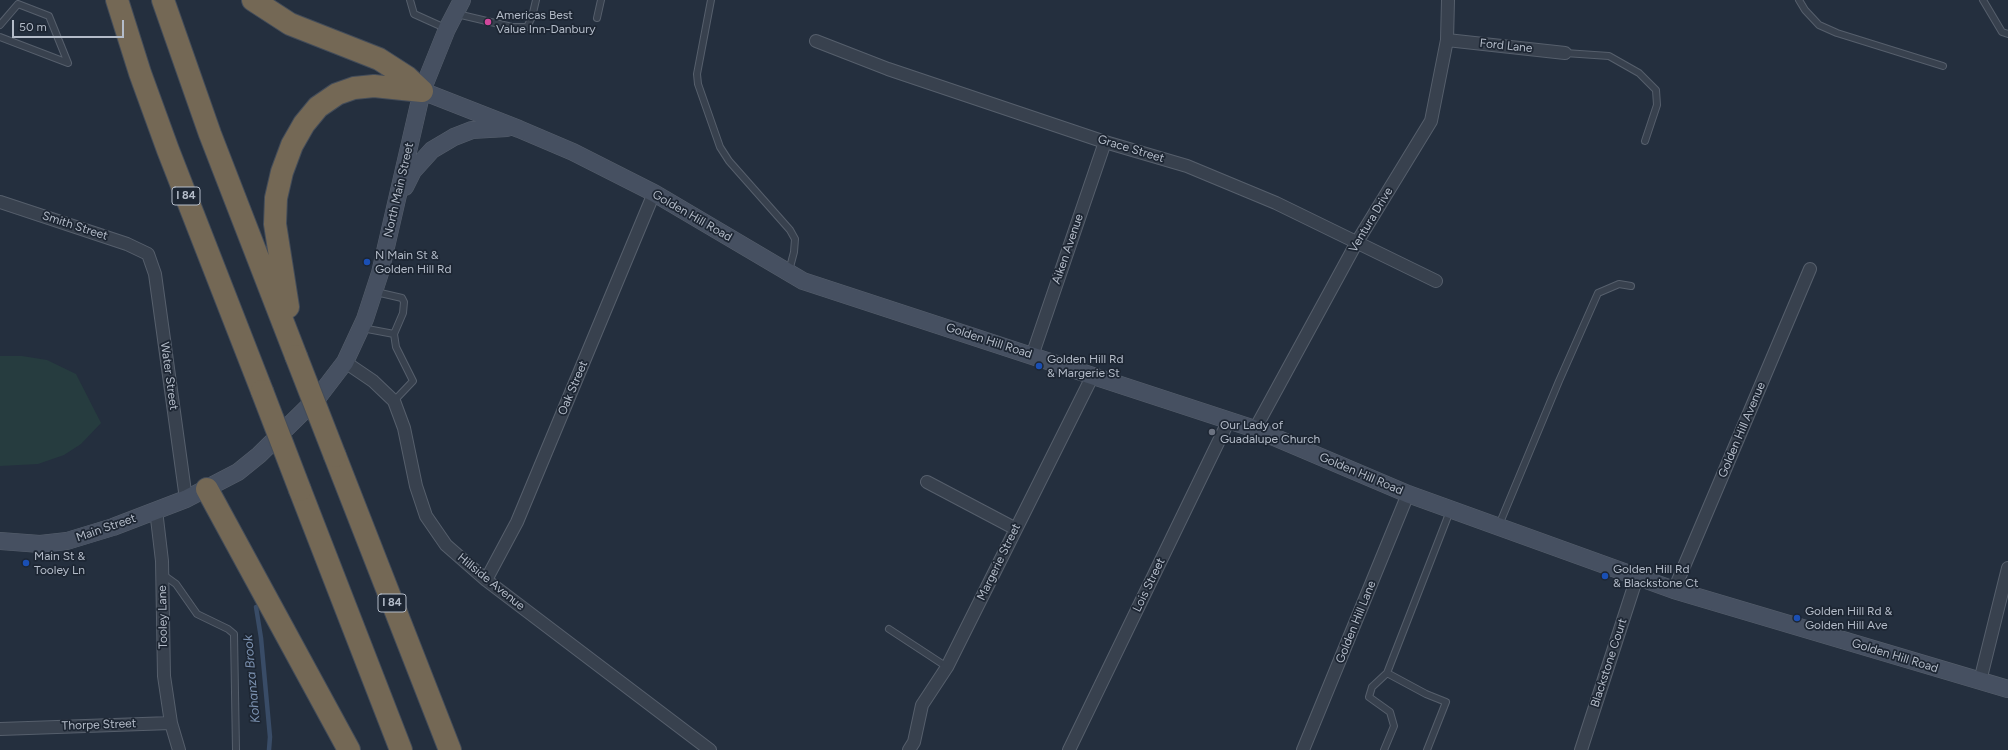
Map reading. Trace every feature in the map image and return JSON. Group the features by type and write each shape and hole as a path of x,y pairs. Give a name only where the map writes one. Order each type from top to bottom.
{"highway":[{"name":"I 84","path":"117,0 140,73 168,150 401,750"},
{"name":"I 84","path":"163,0 210,134 450,750"},
{"path":"253,0 290,24 378,59 407,77 422,91"},
{"path":"296,356 275,224 276,198 282,172 292,145 304,124 314,113 337,94 354,88 374,86 422,91"},
{"path":"207,489 349,750"}],"street":[{"name":"Ventura Drive","path":"1255,429 1357,242 1431,121 1447,40 1448,0"},
{"name":"North Main Street","path":"207,489 238,472 259,455 319,396 345,362 361,328 374,291 422,91 447,29 459,7"},
{"name":"Ford Lane","path":"1447,40 1566,53"},
{"name":"Grace Street","path":"816,41 888,69 1105,142 1194,169 1276,203 1436,280"},
{"name":"Golden Hill Road","path":"422,91 573,152 654,193 803,281 1032,356 1093,374 1255,429 1408,494 1674,590 2008,689"},
{"path":"395,206 414,171 432,150 454,137 472,130 491,128 519,129"},
{"name":"Aiken Avenue","path":"1032,356 1105,142"},
{"name":"Oak Street","path":"486,580 517,522 654,193"},
{"name":"Smith Street","path":"0,202 127,244 148,254"},
{"name":"Water Street","path":"148,254 155,274 186,499"},
{"name":"Golden Hill Avenue","path":"1674,590 1810,268"},
{"name":"Hillside Avenue","path":"345,362 373,381 394,401 404,428 416,486 426,516 446,545 486,580 710,750"},
{"name":"Margerie Street","path":"910,750 914,742 922,705 947,667 1093,374"},
{"name":"Lois Street","path":"1069,750 1229,420"},
{"path":"927,482 1016,529"},
{"name":"Main Street","path":"0,541 40,544 66,541 113,527 186,499 207,489"},
{"name":"Golden Hill Lane","path":"1303,750 1408,494"},
{"name":"Tooley Lane","path":"156,510 162,574 164,676 171,723"},
{"path":"1980,681 2008,568"},
{"name":"Blackstone Court","path":"1581,750 1637,577"},
{"path":"171,723 179,750"},
{"name":"Thorpe Street","path":"0,729 171,723"}],"lane":[{"path":"410,0 414,14 447,29"},
{"path":"459,7 512,27 527,27 532,17 536,0"},
{"path":"597,18 601,0"},
{"path":"711,0 697,74 698,84 720,147 729,162 790,230 795,239 794,252 788,273"},
{"path":"1799,0 1805,10 1819,25 1837,33 1943,66"},
{"path":"1983,0 2002,32 2008,34"},
{"path":"0,25 18,4 49,16 68,63 0,37"},
{"path":"1566,53 1609,56 1639,72 1656,90 1657,105 1645,141"},
{"path":"1498,527 1559,381 1598,293 1619,284 1631,286"},
{"path":"374,291 402,298 404,302 403,313 394,334 396,347 413,381 394,401"},
{"path":"361,328 394,334"},
{"path":"1384,750 1394,726 1390,712 1370,697 1372,687 1387,673 1451,510"},
{"path":"162,574 176,584 197,614 228,629 234,634 236,750"},
{"path":"889,629 947,667"},
{"path":"1387,673 1426,694 1446,702 1427,750"}],"green space":[{"path":"0,356 22,356 47,360 76,374 101,423 81,444 64,455 38,464 0,466"}],"waterway":[{"name":"Kohanza Brook","path":"256,607 261,638 270,737 269,750"}],"place":[{"name":"Americas Best Value Inn-Danbury","path":"488,22"},
{"name":"N Main St & Golden Hill Rd","path":"367,262"},
{"name":"Golden Hill Rd & Margerie St","path":"1039,366"},
{"name":"Our Lady of Guadalupe Church","path":"1212,432"},
{"name":"Main St & Tooley Ln","path":"26,563"},
{"name":"Golden Hill Rd & Blackstone Ct","path":"1605,576"},
{"name":"Golden Hill Rd & Golden Hill Ave","path":"1797,618"}]}
